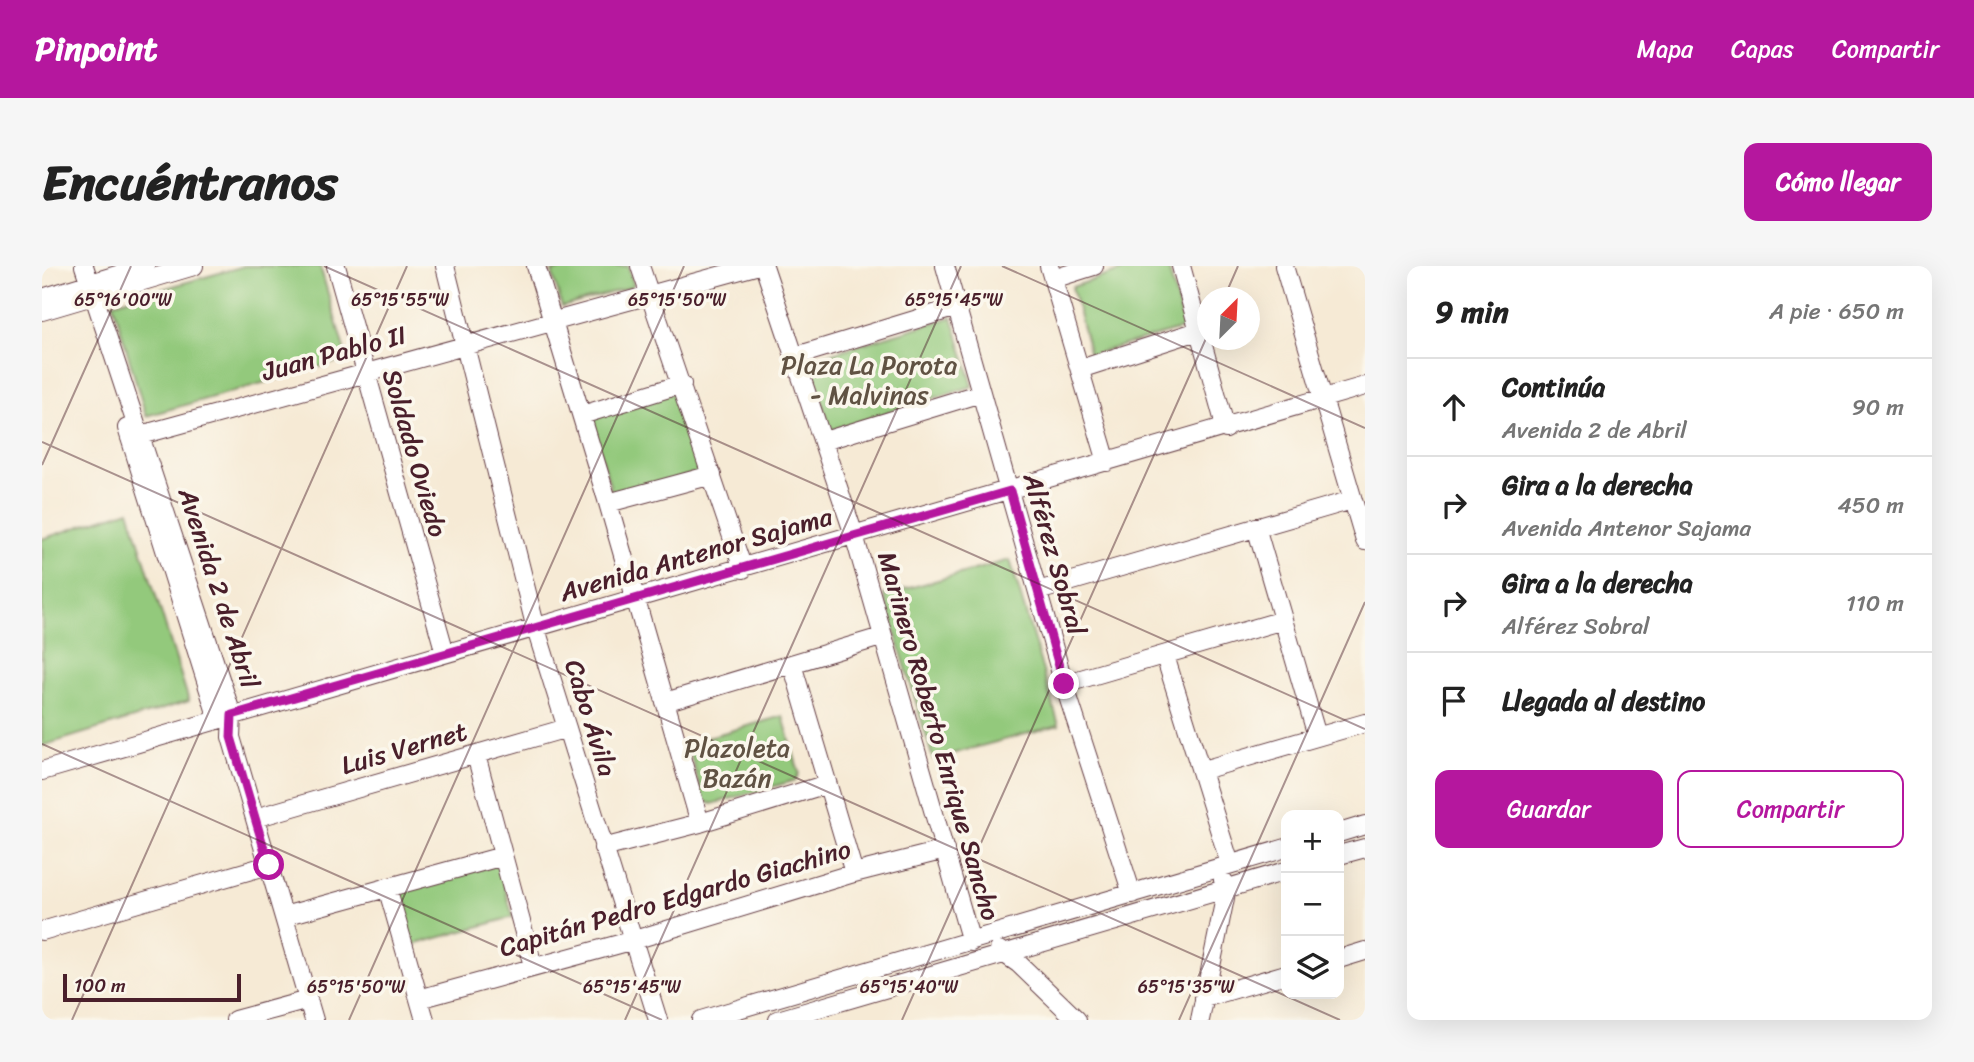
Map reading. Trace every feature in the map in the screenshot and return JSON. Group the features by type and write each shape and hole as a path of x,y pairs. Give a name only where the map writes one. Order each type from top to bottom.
{"street":[{"path":"75,266 89,291"},
{"path":"84,266 89,291"},
{"path":"42,311 146,266"},
{"path":"42,298 89,291 194,266"},
{"name":"Soldado Oviedo","path":"336,266 445,653"},
{"name":"Cabo Ávila","path":"444,266 467,344 536,629 658,1020"},
{"path":"640,266 743,569"},
{"name":"Juan Pablo II","path":"136,436 755,266"},
{"name":"Marinero Roberto Enrique Sancho","path":"764,266 854,535 881,637 971,942"},
{"name":"Alférez Sobral","path":"945,266 1064,684 1132,894"},
{"path":"1094,266 1051,272 1107,462"},
{"path":"1181,266 1197,327"},
{"path":"1284,266 1365,541"},
{"path":"540,267 552,321 608,503 700,823"},
{"name":"Avenida 2 de Abril","path":"89,291 225,717 314,1020"},
{"path":"796,356 957,307"},
{"path":"1080,369 1197,331"},
{"path":"1203,350 1226,429"},
{"path":"582,415 682,384"},
{"name":"Avenida Antenor Sajama","path":"42,771 1226,429 1365,386"},
{"path":"824,441 981,393"},
{"path":"608,503 712,475"},
{"path":"1038,591 1352,500"},
{"path":"1256,527 1317,736"},
{"path":"1064,684 1283,620"},
{"path":"665,702 881,637"},
{"path":"1165,656 1203,770 1227,888 1200,1020"},
{"path":"792,664 854,873"},
{"path":"1203,770 1365,723"},
{"name":"Luis Vernet","path":"256,818 567,728"},
{"path":"476,755 533,966"},
{"path":"603,848 700,823 827,784"},
{"path":"1344,831 1365,825"},
{"path":"1344,854 1365,848"},
{"path":"701,1020 1281,849"},
{"name":"Capitán Pedro Edgardo Giachino","path":"419,999 634,940 854,873 946,850"},
{"path":"284,916 503,856"},
{"path":"42,931 269,865"},
{"path":"778,1020 1281,872"},
{"path":"387,887 425,1020"},
{"path":"993,935 996,948 1019,964 1077,1020"},
{"path":"1344,957 1365,951"},
{"path":"1204,998 1281,975"},
{"path":"235,1020 308,1000"}],"green space":[{"path":"244,266 320,266 347,359 146,416 113,303"},
{"path":"573,266 628,266 634,286 562,307 552,272"},
{"path":"1135,266 1168,266 1184,328 1090,355 1072,287"},
{"name":"Plaza La Porota - Malvinas","path":"952,317 973,386 831,430 809,360"},
{"path":"678,391 704,471 613,497 591,417"},
{"path":"129,510 189,701 42,746 42,539"},
{"path":"1010,560 1059,725 933,759 884,595"},
{"name":"Plazoleta Bazán","path":"783,716 799,773 796,780 712,804 704,801 687,743"},
{"path":"498,864 513,917 409,946 394,893"}],"route":[{"path":"269,865 231,737 232,715 1010,491 1064,684"}]}
